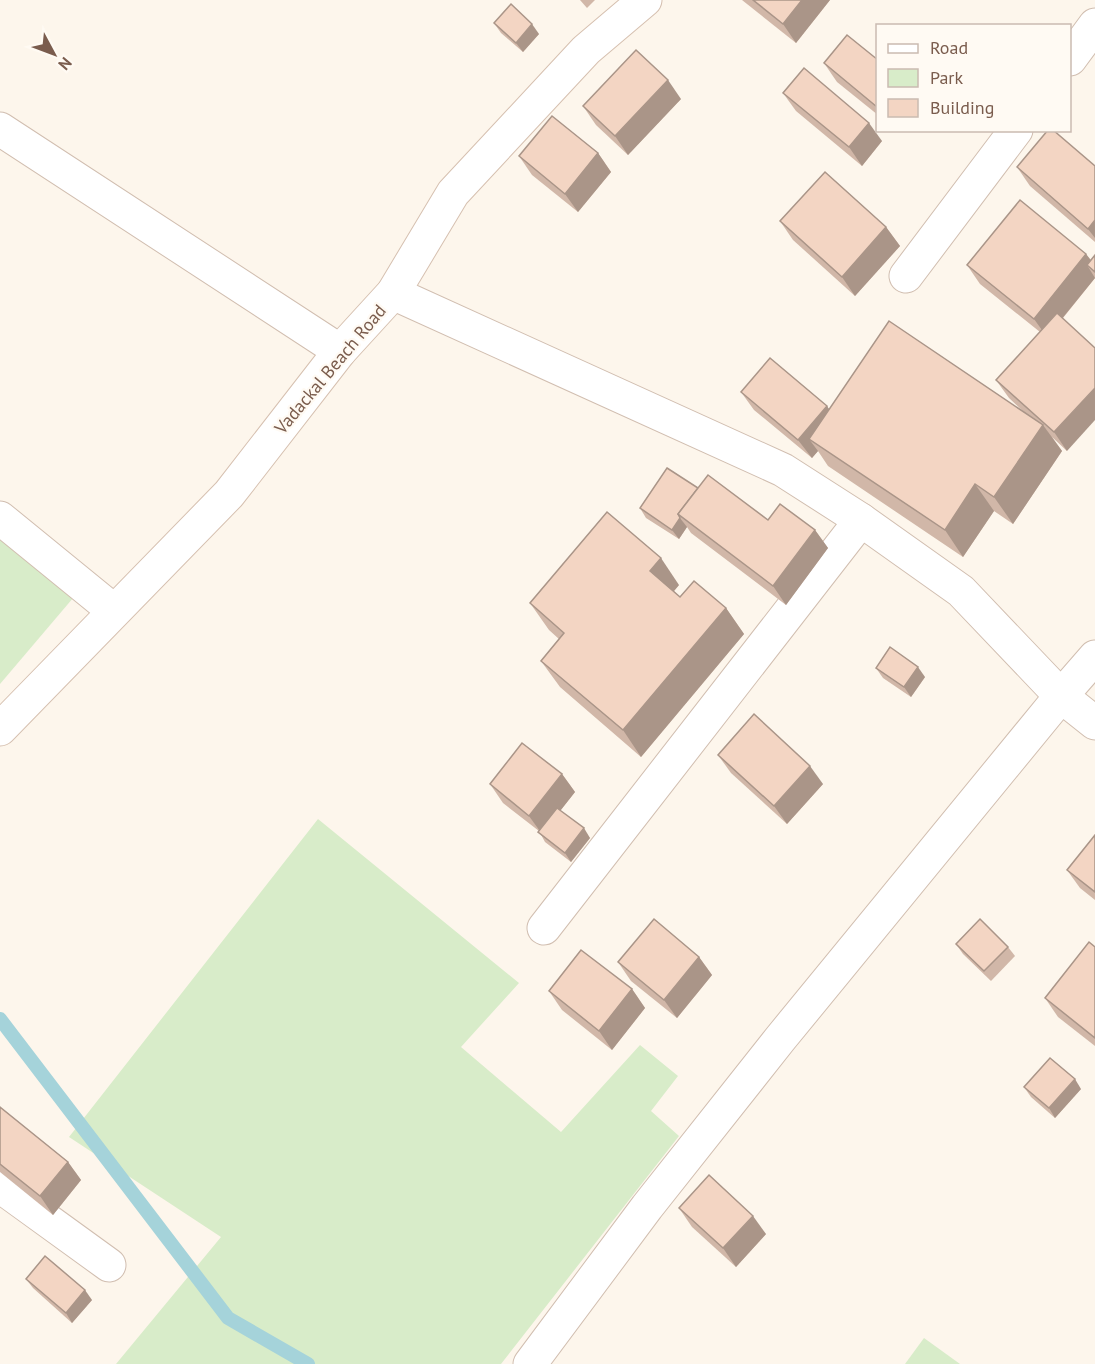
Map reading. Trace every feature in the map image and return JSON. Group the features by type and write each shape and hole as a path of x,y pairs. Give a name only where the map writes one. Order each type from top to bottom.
{"street":[{"name":"Vadackal Beach Road","path":"0,729 229,494 340,351 393,293 453,193 585,50 645,0"},
{"path":"1071,58 1095,25"},
{"path":"0,129 340,351"},
{"path":"906,276 1014,132"},
{"path":"393,293 783,470 861,520 961,591 1061,696 1095,723"},
{"path":"0,518 114,611"},
{"path":"544,928 861,520"},
{"path":"530,1364 654,1197 788,1030 1095,657"},
{"path":"0,1186 109,1265"}],"green space":[{"path":"0,527 79,591 0,684"},
{"path":"318,819 519,983 461,1047 561,1132 640,1045 678,1076 651,1111 679,1136 501,1364 116,1364 221,1237 69,1137"},
{"path":"924,1338 960,1364 905,1364"}],"building":[{"path":"753,0 802,0 783,24"},
{"path":"511,4 532,24 516,43 494,23"},
{"path":"847,35 876,58 876,106 824,63"},
{"path":"636,50 668,80 615,136 583,106"},
{"path":"804,68 869,123 849,147 783,93"},
{"path":"552,116 598,153 565,194 519,156"},
{"path":"1046,132 1055,132 1095,166 1095,220 1088,229 1017,167"},
{"path":"825,172 886,227 842,277 780,221"},
{"path":"1020,200 1086,254 1034,319 967,265"},
{"path":"1095,255 1095,272 1087,265"},
{"path":"1057,313 1095,348 1095,388 1054,432 996,380"},
{"path":"889,321 1043,425 994,497 975,484 945,530 809,439"},
{"path":"770,358 827,406 798,440 741,392"},
{"path":"667,468 698,488 678,514 680,518 672,530 640,508"},
{"path":"708,475 768,520 780,504 815,530 773,586 678,514"},
{"path":"607,512 661,558 650,571 680,597 694,581 726,608 623,730 541,661 564,633 530,603"},
{"path":"890,647 918,667 904,687 876,668"},
{"path":"754,714 810,766 774,806 718,755"},
{"path":"522,743 562,774 529,816 490,784"},
{"path":"557,808 584,828 565,853 538,832"},
{"path":"1095,835 1095,892 1067,870"},
{"path":"654,919 699,957 664,1000 618,962"},
{"path":"980,919 1008,947 984,971 956,944"},
{"path":"1089,942 1095,947 1095,1038 1045,998"},
{"path":"581,950 632,989 599,1031 549,991"},
{"path":"1050,1058 1075,1079 1049,1108 1024,1087"},
{"path":"0,1107 68,1162 40,1196 0,1164"},
{"path":"709,1175 753,1216 723,1248 679,1208"},
{"path":"45,1256 85,1290 66,1313 26,1279"}],"waterway":[{"path":"0,1019 228,1318 308,1364"}]}
